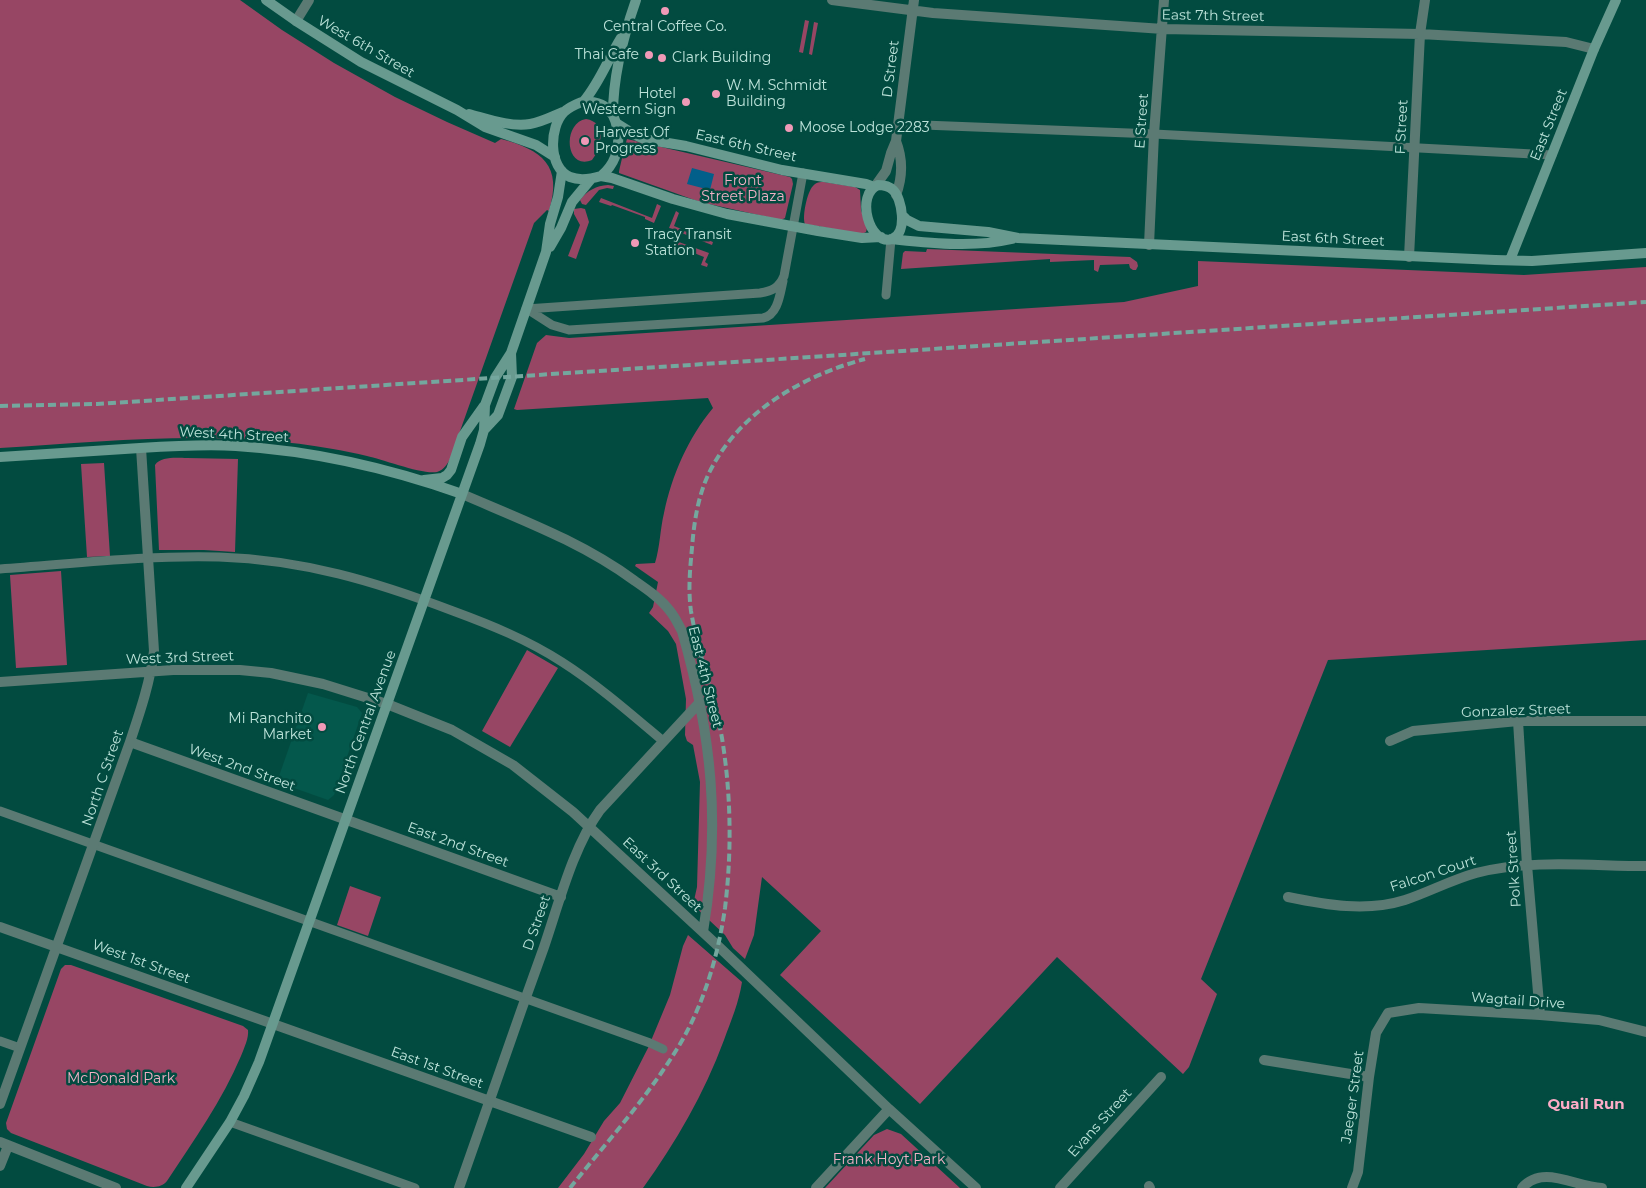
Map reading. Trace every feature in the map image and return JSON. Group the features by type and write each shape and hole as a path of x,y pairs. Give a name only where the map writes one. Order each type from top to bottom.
{"street":[{"name":"West 6th Street","path":"266,0 361,62 457,110 485,127 536,145 555,157"},
{"path":"296,21 309,0"},
{"path":"614,119 604,106 595,102 584,101 564,111 556,123 553,141 555,157 562,171 569,177 581,180 596,178 608,169 616,155 618,138 614,119 614,84 624,33 636,0"},
{"name":"East 7th Street","path":"832,0 913,5 933,13 1163,29 1420,34 1566,42 1594,50"},
{"name":"E Street","path":"1149,245 1154,134 1164,0"},
{"name":"F Street","path":"1409,256 1420,34 1425,0"},
{"name":"East Street","path":"1510,260 1616,0"},
{"name":"D Street","path":"875,186 886,170 896,141 913,5"},
{"path":"584,101 600,80 611,54 624,33"},
{"name":"West 6th Street","path":"457,110 509,124 539,122 564,111"},
{"name":"East 6th Street","path":"614,119 635,136 644,139 686,146 728,158 875,186"},
{"name":"D Street","path":"896,141 901,155 902,167 896,194"},
{"name":"North Central Avenue","path":"186,1188 230,1122 259,1062 462,494 484,430 485,405 495,378 511,353 546,252 550,224 558,197 562,171"},
{"name":"East 6th Street","path":"596,178 612,178 673,199 727,214 862,238 987,244 1018,238"},
{"name":"North Central Avenue","path":"546,252 561,228 572,202 596,178"},
{"path":"881,185 889,187 896,194 902,215 900,232 894,238 877,235 872,228 867,211 868,194 875,186 881,185"},
{"name":"East 6th Street","path":"902,215 919,226 988,232 1018,238 1149,245 1532,261 1646,253"},
{"name":"North Central Avenue","path":"484,430 498,416 512,377 511,353"},
{"path":"422,480 442,478 447,475 451,470 462,437 485,405"},
{"name":"West 4th Street","path":"0,457 178,446 276,449 366,464 462,494"},
{"name":"North C Street","path":"0,1104 94,845 146,696 152,671 154,651 141,448"},
{"name":"East 4th Street","path":"462,494 545,528 589,551 652,593 670,610 682,631 700,702 711,780 713,853 710,894 703,932"},
{"name":"West 3rd Street","path":"0,682 152,671 214,669 272,673 323,684 387,704"},
{"name":"D Street","path":"459,1188 561,897 589,826 600,810 700,702"},
{"name":"East 3rd Street","path":"387,704 452,730 494,753 532,778 589,826 976,1188"},
{"name":"Gonzalez Street","path":"1390,742 1413,731 1518,721 1646,721"},
{"name":"Polk Street","path":"1518,721 1527,865 1540,1015"},
{"name":"West 2nd Street","path":"130,742 345,820"},
{"name":"East 2nd Street","path":"345,820 561,897"},
{"name":"Falcon Court","path":"1288,897 1321,904 1365,907 1403,900 1476,873 1527,865 1646,866"},
{"name":"West 1st Street","path":"0,927 273,1024"},
{"name":"Wagtail Drive","path":"1388,1012 1419,1008 1540,1015 1599,1020 1646,1032"},
{"name":"Jaeger Street","path":"1352,1188 1358,1172 1376,1034 1388,1012"},
{"name":"East 1st Street","path":"273,1024 591,1137"},
{"path":"1264,1060 1369,1077"},
{"name":"Evans Street","path":"1060,1188 1161,1077"},
{"path":"816,1188 889,1108"},
{"path":"0,1166 4,1144 116,1188"},
{"path":"1525,1185 1545,1176 1602,1188"}],"lane":[{"path":"898,124 1154,134 1552,155"},
{"path":"526,309 552,326 569,330 766,317 771,315 775,309 784,276 803,173"},
{"path":"886,238 886,295"},
{"path":"526,309 760,293 774,289 784,276"},
{"path":"0,569 148,559 218,557 275,561 353,576 472,618 523,640 562,662 606,694 663,741"},
{"path":"0,811 526,998 663,1049"},
{"path":"0,1041 20,1048"},
{"path":"230,1122 415,1188"}],"shaded area":[{"path":"692,168 714,174 710,190 687,184"},
{"path":"308,693 357,707 362,713 334,795 328,800 277,782"}],"green space":[{"path":"0,0 240,0 282,30 334,63 395,97 495,143 501,139 528,148 546,162 551,171 553,182 553,195 549,211 547,210 534,223 454,450 442,470 437,472 422,471 346,451 250,439 167,438 0,448"},
{"path":"805,20 809,21 803,53 799,52"},
{"path":"814,22 818,23 812,55 809,54"},
{"path":"586,119 593,121 597,125 601,136 598,149 592,160 583,162 576,159 572,153 570,137 578,122"},
{"name":"Front Street Plaza","path":"627,139 790,177 793,184 785,218 781,220 700,202 619,173"},
{"path":"824,182 855,187 860,190 861,210 867,228 866,232 862,234 805,224 805,210 809,193 815,184"},
{"path":"608,185 614,186 613,189 599,190 586,205 582,204 580,200 589,191"},
{"path":"601,198 652,218 657,204 661,206 654,223 645,219 645,217 599,202"},
{"path":"574,209 585,209 589,222 576,259 568,256 580,225 574,214"},
{"path":"676,211 679,213 674,226 713,242 712,245 669,228"},
{"path":"676,241 709,253 705,262 708,264 707,267 701,265 704,257 674,245"},
{"path":"927,249 1130,257 1137,262 1138,266 1136,270 1133,270 1129,264 1100,265 1098,272 1094,270 1094,260 1050,262 1050,259 901,269 903,253 905,251 926,252"},
{"path":"1198,261 1524,275 1646,267 1646,640 1328,660 1201,979 1217,994 1189,1067 1183,1074 1057,957 920,1104 780,975 821,931 762,877 754,935 745,959 733,948 725,935 693,905 697,887 700,782 693,745 687,741 685,735 686,699 676,644 668,631 649,613 653,607 658,582 635,566 636,564 655,563 667,499 676,471 689,444 713,408 708,398 514,409 537,343 546,335 569,338 1124,302 1198,286"},
{"path":"174,458 238,459 235,552 159,550 155,465 161,460"},
{"path":"104,463 110,556 87,557 81,464"},
{"path":"61,571 67,665 16,668 10,575"},
{"path":"527,650 558,668 510,747 482,731"},
{"path":"350,886 381,897 368,936 337,925"},
{"path":"688,935 742,982 737,1004 708,1079 678,1135 643,1188 558,1188 584,1154 604,1121 620,1103 648,1048 670,995 683,946"},
{"name":"McDonald Park","path":"65,965 71,965 243,1026 248,1030 247,1040 241,1056 216,1105 167,1181 160,1186 147,1186 11,1133 7,1129 6,1123 61,969"},
{"name":"Frank Hoyt Park","path":"887,1129 901,1134 960,1188 825,1188 874,1135"}],"railway":[{"path":"0,406 97,404 1646,302"},
{"path":"570,1188 639,1103 677,1049 702,999 714,963 722,926 729,865 730,823 725,759 715,706 694,627 690,595 694,529 702,491 709,473 722,451 737,432 755,415 796,386 818,375 865,359"}],"place":[{"name":"Central Coffee Co.","path":"665,11"},
{"name":"Thai Cafe","path":"649,55"},
{"name":"Clark Building","path":"662,58"},
{"name":"W. M. Schmidt Building","path":"716,94"},
{"name":"Hotel Western Sign","path":"686,102"},
{"name":"Moose Lodge 2283","path":"789,128"},
{"name":"Harvest Of Progress","path":"585,141"},
{"name":"Tracy Transit Station","path":"635,243"},
{"name":"Mi Ranchito Market","path":"322,727"}],"district":[{"name":"Quail Run","path":"1586,1105"}]}
